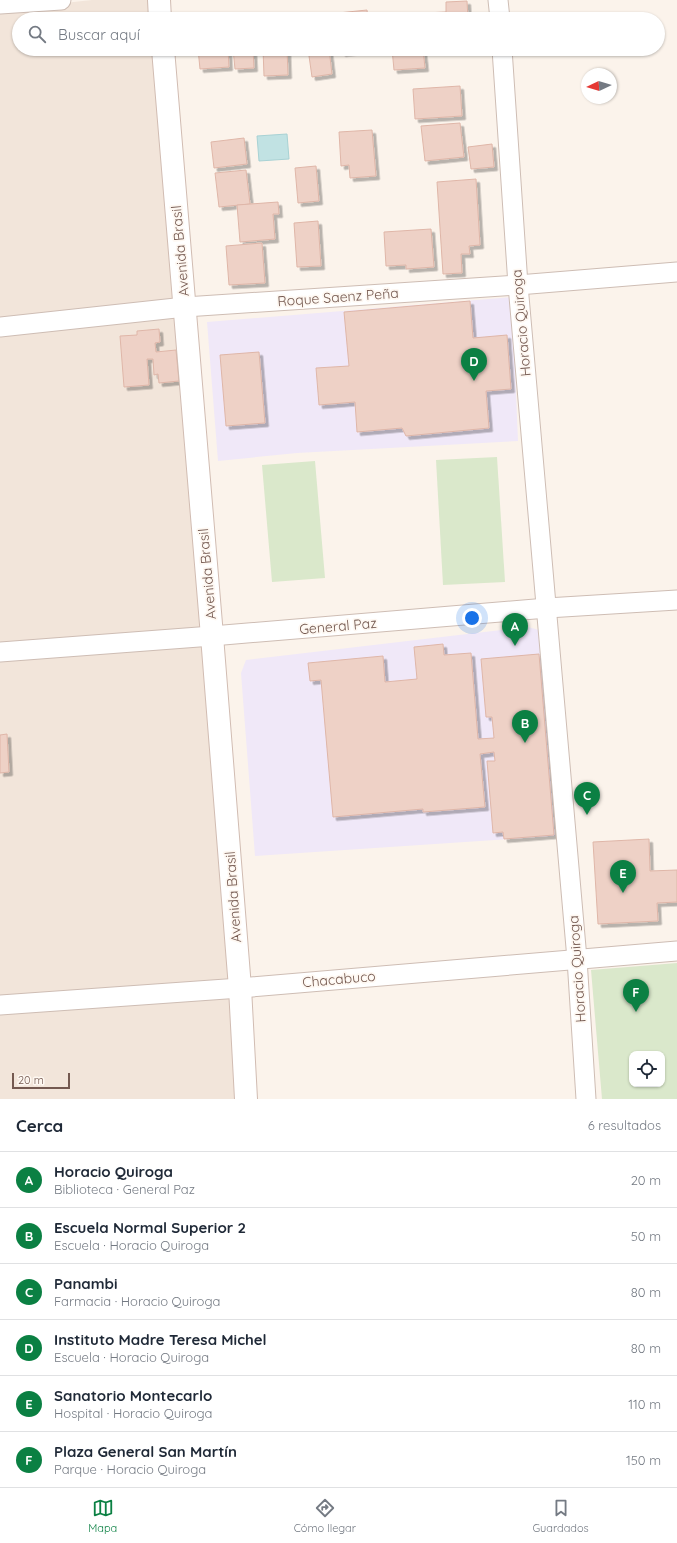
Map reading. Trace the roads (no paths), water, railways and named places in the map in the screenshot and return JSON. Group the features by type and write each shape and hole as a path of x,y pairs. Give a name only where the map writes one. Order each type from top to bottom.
{"main road":[{"path":"158,0 159,12"},
{"name":"Avenida Brasil","path":"164,56 240,988 246,1099"}],"street":[{"path":"0,4 62,0"},
{"path":"498,0 499,12"},
{"name":"Horacio Quiroga","path":"502,56 518,285 577,959 586,1099"},
{"name":"Roque Saenz Peña","path":"0,327 185,307 518,285 677,272"},
{"name":"General Paz","path":"0,652 547,608 677,600"},
{"name":"Chacabuco","path":"0,1005 240,988 677,951"}],"water":[{"path":"287,134 289,159 259,161 257,136"}],"place":[{"name":"Instituto Madre Teresa Michel","path":"474,381"},
{"name":"Horacio Quiroga","path":"515,646"},
{"name":"Escuela Normal Superior 2","path":"525,743"},
{"name":"Panambi","path":"587,815"},
{"name":"Sanatorio Montecarlo","path":"623,893"},
{"name":"Plaza General San Martín","path":"636,1012"}]}
